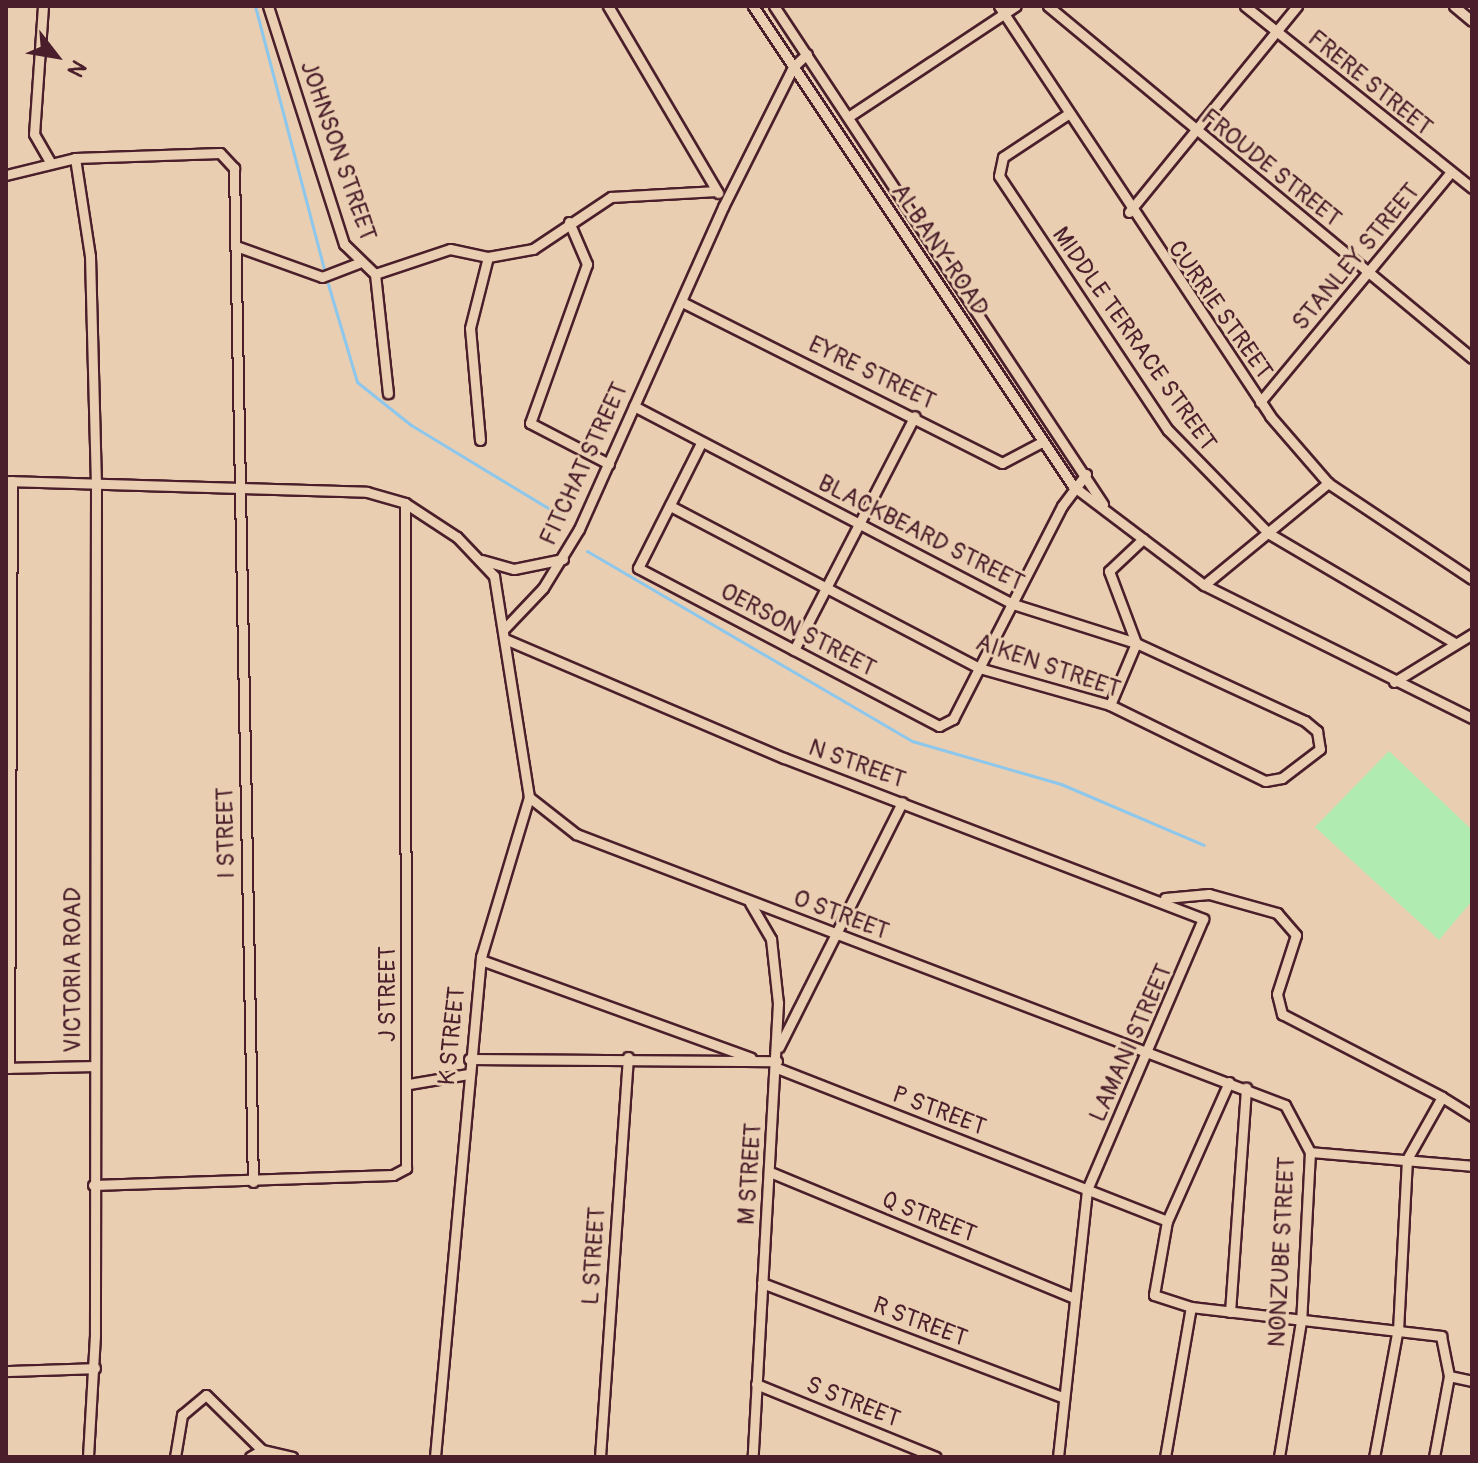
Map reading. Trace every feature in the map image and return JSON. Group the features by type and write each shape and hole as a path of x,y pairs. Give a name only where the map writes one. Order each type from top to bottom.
{"street":[{"path":"43,6 34,134 51,164"},
{"name":"JOHNSON STREET","path":"268,6 344,244 358,263 375,274 450,249 488,257 533,249 569,222 611,197 717,191"},
{"path":"608,6 717,191 723,207"},
{"name":"ALBANY ROAD","path":"753,6 1073,486 1105,507 1204,585 1394,682 1472,718"},
{"name":"ALBANY ROAD","path":"774,6 900,200 1017,369 1105,507"},
{"name":"CURRIE STREET","path":"999,6 1129,212 1260,402 1328,483 1472,579"},
{"path":"848,117 1016,6"},
{"name":"FROUDE STREET","path":"1048,6 1196,134 1472,358"},
{"name":"FRERE STREET","path":"1245,6 1472,188"},
{"path":"1129,212 1196,134 1297,6"},
{"path":"1454,6 1472,21"},
{"name":"FITCHAT STREET","path":"505,628 563,559 609,464 723,207 793,67 807,54"},
{"name":"MIDDLE TERRACE STREET","path":"1068,114 1003,157 1001,183 1168,430 1268,533 1455,643"},
{"name":"I STREET","path":"6,175 75,158 220,153 234,168 253,1182"},
{"name":"VICTORIA ROAD","path":"75,158 90,256 96,483 92,1066 95,1368 88,1457"},
{"name":"STANLEY STREET","path":"1260,402 1450,173"},
{"path":"888,209 900,200"},
{"path":"569,222 587,264 530,423 609,464"},
{"path":"236,246 322,277 358,263"},
{"path":"480,440 470,328 488,257"},
{"path":"375,274 388,393"},
{"name":"EYRE STREET","path":"682,302 915,416 1002,463 1042,442"},
{"path":"1002,378 1017,369"},
{"name":"BLACKBEARD STREET","path":"634,406 1013,604 1136,643 1305,721 1321,742"},
{"path":"794,650 915,416"},
{"path":"670,506 701,443"},
{"path":"979,668 1073,486 1086,474"},
{"path":"92,1066 7,1068 9,481 240,484 347,489 405,503 482,560 494,576 505,628"},
{"path":"1204,585 1328,483"},
{"name":"J STREET","path":"93,1185 253,1182 400,1174 409,1158 405,503"},
{"name":"OERSON STREET","path":"670,506 638,568 794,650 939,726 953,719 979,668"},
{"name":"AIKEN STREET","path":"670,506 979,668 1110,705 1265,781 1309,760 1321,742"},
{"path":"1110,705 1136,643 1109,571 1143,539"},
{"path":"482,560 514,569 563,559"},
{"name":"K STREET","path":"435,1457 469,1059 481,960 529,797 505,628"},
{"path":"1394,682 1472,634"},
{"name":"N STREET","path":"507,640 902,802 1198,913"},
{"name":"O STREET","path":"529,797 562,828 836,935 1150,1051"},
{"path":"777,1060 902,802"},
{"path":"1164,898 1209,894 1277,913 1296,935 1277,994 1282,1014 1442,1097 1472,1116"},
{"name":"M STREET","path":"747,901 771,939 777,1060 753,1457"},
{"name":"LAMANI STREET","path":"1058,1457 1087,1190 1201,937 1198,913"},
{"name":"P STREET","path":"481,960 758,1060"},
{"name":"NONZUBE STREET","path":"1150,1051 1246,1088 1294,1114 1310,1152 1301,1321 1279,1457"},
{"name":"P STREET","path":"469,1059 628,1057 777,1060 1167,1221"},
{"name":"L STREET","path":"600,1457 628,1057"},
{"path":"409,1084 468,1074"},
{"path":"1229,1082 1167,1221 1154,1295 1191,1307 1301,1321 1398,1328 1441,1336 1449,1376 1434,1457"},
{"path":"1230,1312 1246,1088"},
{"path":"1374,1457 1398,1328 1407,1159 1442,1097"},
{"path":"1310,1152 1472,1166"},
{"name":"Q STREET","path":"770,1172 1074,1298"},
{"name":"R STREET","path":"762,1283 1064,1398"},
{"path":"1165,1457 1191,1307"},
{"path":"6,1371 95,1368"},
{"path":"1449,1376 1472,1381"},
{"name":"S STREET","path":"756,1384 936,1457"},
{"path":"175,1457 182,1415 206,1395 262,1450 292,1457"},
{"path":"250,1457 262,1450"}],"green space":[{"path":"1389,751 1472,830 1472,901 1439,940 1315,827"}],"waterway":[{"path":"255,6 324,269"},
{"path":"328,284 357,382 411,425 566,519"},
{"path":"587,551 912,741 1061,784 1204,845"}]}
